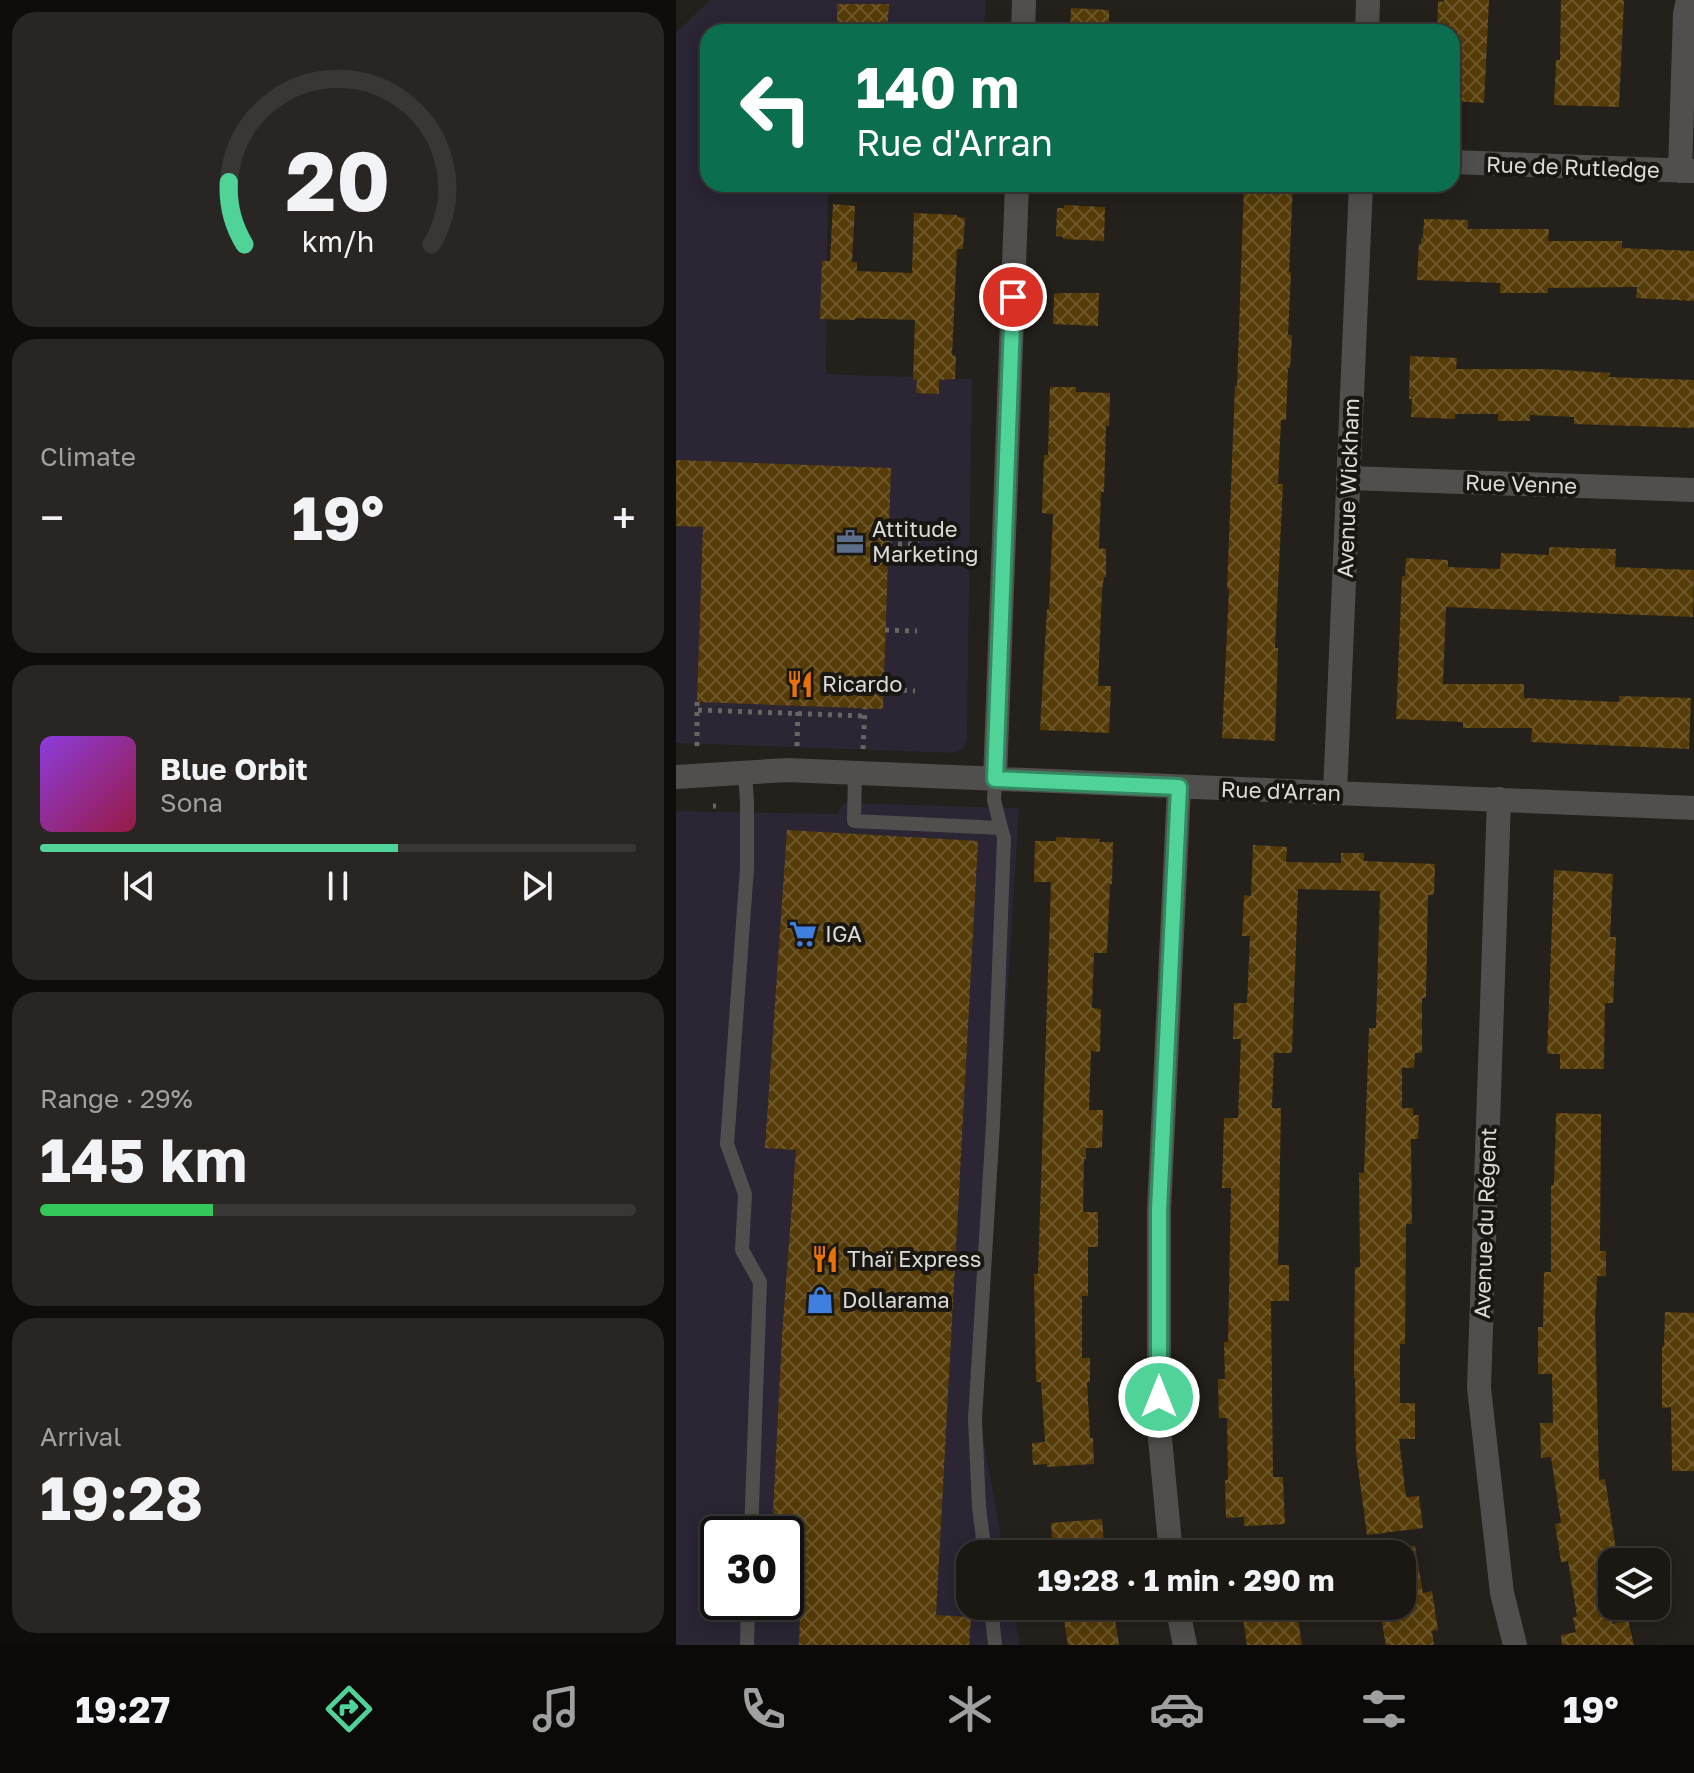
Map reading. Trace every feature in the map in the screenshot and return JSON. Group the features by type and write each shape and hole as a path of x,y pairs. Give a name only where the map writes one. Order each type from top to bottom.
{"street":[{"path":"1023,24 1024,0"},
{"path":"1367,24 1368,0"},
{"path":"1687,171 1685,14 1688,0"},
{"name":"Rue de Rutledge","path":"1460,162 1687,171"},
{"path":"995,779 1017,192"},
{"name":"Avenue Wickham","path":"1335,793 1361,192"},
{"name":"Rue Venne","path":"1348,478 1694,490"},
{"name":"Rue d'Arran","path":"676,777 859,763 995,779 1694,808"},
{"path":"1170,1540 1159,1428 1159,1210 1179,787"},
{"name":"Avenue du Régent","path":"1499,799 1479,1388 1502,1593 1515,1645"},
{"path":"1180,1620 1185,1645"}],"lane":[{"path":"859,763 854,821 1001,828"},
{"path":"745,773 747,868 727,1144 745,1194 742,1250 760,1282 752,1516"},
{"path":"983,1540 975,1419 993,1124 1004,838 994,800 995,779"},
{"path":"747,1645 748,1620"},
{"path":"992,1620 995,1645"}],"path":[{"path":"888,544 919,544"},
{"path":"885,630 917,631"},
{"path":"883,689 915,691"},
{"path":"697,746 697,706 865,716"},
{"path":"859,763 865,708"},
{"path":"797,751 798,710"}],"shaded area":[{"path":"710,0 986,0 984,24 700,24 700,192 828,192 826,374 972,379 967,740 963,749 953,753 676,743 676,33"},
{"path":"844,803 1019,808 981,1425 1002,1540 956,1540 956,1620 1016,1620 1020,1645 676,1645 676,811 837,814"}],"building":[{"path":"1489,0 1484,103 1460,102 1460,24 1437,24 1438,1"},
{"path":"1561,0 1624,0 1619,107 1554,105 1556,60 1560,60"},
{"path":"837,4 889,4 888,24 837,24"},
{"path":"1071,8 1109,10 1109,24 1070,24"},
{"path":"1244,192 1293,192 1288,335 1292,335 1286,420 1281,420 1278,484 1283,484 1275,648 1278,648 1275,741 1222,738"},
{"path":"833,204 855,206 852,262 857,262 857,271 912,273 914,213 965,218 963,249 957,249 952,355 956,356 955,379 939,380 939,394 916,393 917,380 913,380 915,320 820,319 822,261 830,261"},
{"path":"1064,205 1105,207 1104,241 1056,236 1057,208 1064,208"},
{"path":"1424,219 1468,220 1468,229 1549,229 1548,241 1622,241 1622,248 1694,251 1694,301 1636,298 1637,287 1548,288 1548,293 1500,293 1500,283 1417,280"},
{"path":"1099,293 1098,326 1053,324 1054,294"},
{"path":"1410,356 1457,358 1456,369 1545,369 1610,373 1609,377 1694,380 1694,428 1574,424 1574,417 1530,415 1530,421 1498,421 1498,414 1455,414 1455,419 1411,417"},
{"path":"1050,387 1076,387 1076,392 1110,393 1104,492 1101,492 1099,548 1106,549 1106,577 1102,590 1098,686 1111,686 1109,733 1040,730 1053,514 1042,513"},
{"path":"676,460 891,468 883,709 697,702 703,527 676,526"},
{"path":"1549,547 1616,549 1615,567 1694,570 1693,617 1446,607 1443,684 1524,684 1524,698 1619,702 1619,696 1691,698 1689,749 1531,742 1532,728 1463,728 1463,722 1396,719 1402,576 1405,576 1406,558 1448,560 1448,567 1500,569 1501,553 1549,555"},
{"path":"787,830 978,841 936,1615 971,1620 969,1645 799,1645 800,1620 804,1620 804,1516 773,1516 796,1150 765,1148"},
{"path":"1056,837 1113,842 1107,953 1094,953 1092,1008 1101,1009 1100,1052 1091,1051 1089,1110 1103,1110 1102,1148 1086,1148 1084,1159 1083,1212 1098,1212 1098,1247 1088,1247 1088,1296 1082,1296 1082,1358 1090,1358 1090,1382 1087,1382 1094,1464 1047,1467 1047,1464 1033,1465 1032,1443 1045,1442 1041,1382 1036,1382 1034,1274 1038,1274 1051,882 1034,882 1035,841 1056,841"},
{"path":"1253,845 1287,847 1286,862 1341,863 1341,853 1364,853 1364,861 1435,864 1434,895 1428,895 1422,1053 1415,1053 1414,1068 1402,1068 1402,1108 1413,1108 1413,1115 1419,1115 1418,1139 1411,1139 1412,1224 1406,1224 1405,1344 1400,1344 1400,1403 1415,1403 1415,1439 1399,1439 1406,1497 1419,1496 1423,1528 1367,1535 1356,1453 1355,1267 1360,1267 1359,1173 1364,1173 1369,1028 1376,1028 1380,891 1298,889 1292,1053 1274,1053 1272,1108 1281,1108 1278,1265 1289,1265 1289,1301 1271,1301 1273,1477 1283,1477 1285,1524 1244,1526 1244,1517 1226,1518 1227,1418 1219,1418 1218,1379 1225,1379 1224,1342 1228,1342 1231,1188 1222,1188 1224,1118 1238,1118 1241,1039 1233,1039 1234,1003 1247,1003 1250,936 1242,936 1244,895 1251,896"},
{"path":"1554,870 1613,874 1610,937 1616,937 1613,1003 1605,1003 1604,1069 1560,1069 1560,1054 1547,1054"},
{"path":"1556,1113 1601,1114 1600,1251 1606,1251 1606,1276 1597,1276 1595,1309 1599,1480 1605,1479 1616,1548 1598,1548 1598,1620 1612,1620 1612,1624 1628,1620 1634,1645 1562,1645 1561,1635 1576,1632 1573,1618 1577,1616 1568,1561 1561,1562 1555,1524 1561,1523 1551,1457 1541,1458 1540,1423 1553,1423 1552,1374 1538,1374 1538,1327 1543,1327 1544,1272 1551,1272 1551,1185 1554,1185"},
{"path":"1665,1312 1694,1313 1694,1471 1672,1471 1671,1407 1662,1408"},
{"path":"1102,1519 1104,1540 1052,1540 1051,1523"},
{"path":"1416,1552 1423,1593 1432,1591 1438,1630 1432,1631 1434,1645 1386,1645 1382,1620 1416,1620"},
{"path":"1064,1620 1115,1620 1119,1645 1068,1645"},
{"path":"1243,1620 1298,1620 1302,1645 1247,1645"}],"place":[{"name":"Attitude Marketing","path":"850,542"},
{"name":"Ricardo","path":"800,684"},
{"name":"IGA","path":"803,934"},
{"name":"Thaï Express","path":"825,1259"},
{"name":"Dollarama","path":"820,1300"}],"route":[{"path":"1013,297 995,779 1179,787 1159,1210 1159,1397"}]}
